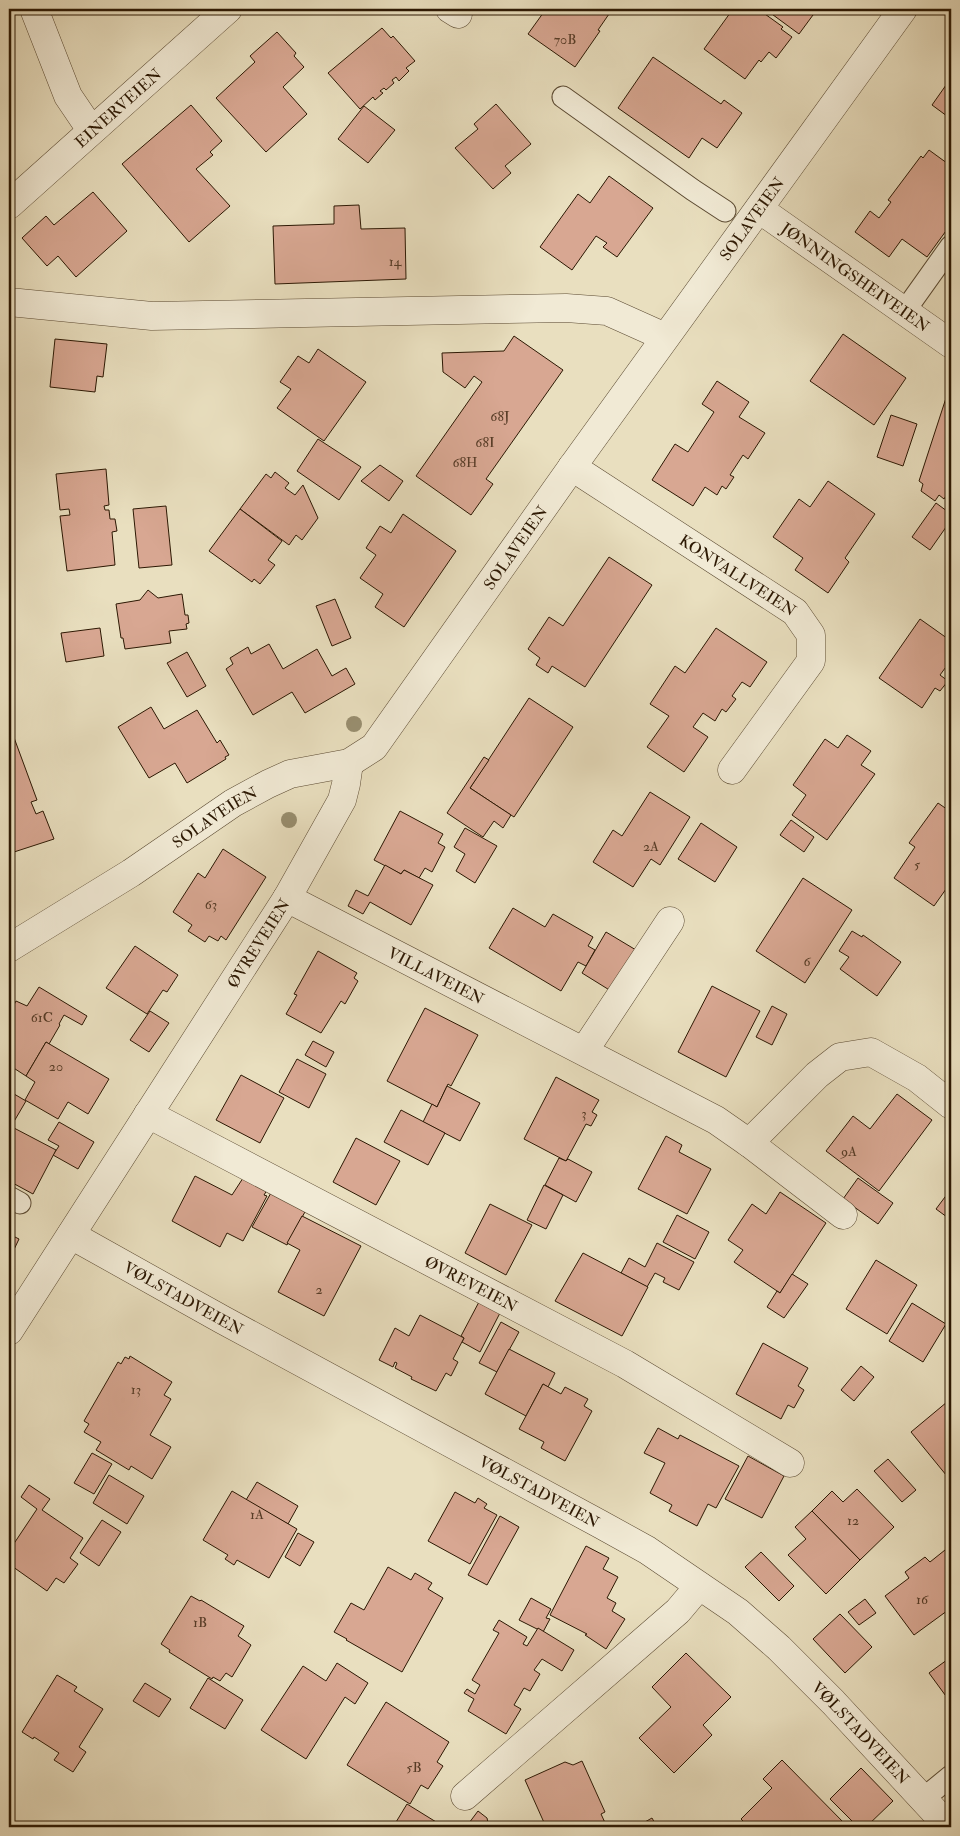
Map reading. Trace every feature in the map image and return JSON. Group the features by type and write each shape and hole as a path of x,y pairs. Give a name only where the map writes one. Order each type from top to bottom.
{"street":[{"path":"34,9 68,96 92,130"},
{"name":"EINERVEIEN","path":"9,205 228,9"},
{"name":"SOLAVEIEN","path":"9,948 131,873 233,802 290,774 349,763 374,747 665,337 904,9"},
{"name":"JØNNINGSHEIVEIEN","path":"760,209 951,344"},
{"path":"9,302 152,316 566,308 607,310 665,337"},
{"name":"KONVALLVEIEN","path":"572,467 795,612 810,635 811,661 732,770"},
{"name":"ØVREVEIEN","path":"9,1331 287,898 342,800 349,763"},
{"name":"VILLAVEIEN","path":"287,898 716,1120 843,1215"},
{"path":"584,1051 670,921"},
{"path":"749,1143 840,1056 871,1052 917,1078 951,1105"},
{"name":"ØVREVEIEN","path":"148,1114 625,1364 790,1463"},
{"name":"VØLSTADVEIEN","path":"71,1235 223,1320 647,1550 738,1612 779,1648 924,1798 949,1827"},
{"path":"464,1796 678,1611 699,1586"}],"lane":[{"path":"563,98 725,211"},
{"path":"904,312 951,246"},
{"path":"924,1798 951,1776"}],"building":[{"path":"546,9 602,9 609,14 598,30 600,31 575,67 528,34"},
{"path":"733,9 758,9 783,27 781,29 792,37 776,58 769,52 761,62 759,60 745,79 704,49"},
{"path":"765,9 803,9 813,15 799,34"},
{"path":"382,28 391,38 393,36 415,61 406,68 409,71 399,81 396,77 392,80 394,83 386,90 384,88 380,91 383,93 375,100 373,97 360,109 328,73"},
{"path":"277,32 296,53 294,56 304,67 283,87 307,114 266,152 216,98 255,62 250,56"},
{"path":"653,57 721,104 724,100 742,113 717,148 702,138 689,158 618,108"},
{"path":"951,78 951,119 932,105"},
{"path":"496,104 531,144 505,166 511,173 493,189 455,148 478,129 474,124"},
{"path":"191,105 222,141 210,152 213,155 196,169 230,206 189,242 122,164"},
{"path":"364,106 395,130 368,163 338,139"},
{"path":"929,150 951,166 951,224 927,257 902,239 889,257 855,232 870,211 879,218 891,202 888,200 921,156 923,158"},
{"path":"609,176 653,208 617,257 603,247 607,243 596,236 572,270 540,247 578,194 590,203"},
{"path":"93,192 127,231 76,277 58,256 47,266 22,238 46,216 54,225"},
{"path":"359,205 361,229 405,228 406,279 275,284 273,226 334,224 334,206"},
{"path":"843,334 906,378 874,425 810,381"},
{"path":"514,336 563,370 486,479 493,484 471,515 416,476 482,382 474,376 465,388 443,372 442,353 504,351"},
{"path":"55,339 107,344 103,377 97,376 95,392 50,387"},
{"path":"318,349 366,382 324,441 277,408 291,389 280,382 298,356 309,363"},
{"path":"717,381 749,402 739,417 765,433 748,459 743,455 730,475 734,477 726,489 722,486 717,495 705,487 693,506 652,480 675,444 688,452 714,412 702,404"},
{"path":"946,398 951,402 951,488 944,499 939,495 935,501 921,491 923,484 919,481"},
{"path":"891,415 917,424 903,466 877,457"},
{"path":"318,439 361,467 339,500 297,471"},
{"path":"380,465 403,481 389,501 361,481"},
{"path":"106,469 109,505 104,506 105,510 109,510 110,519 115,519 117,531 112,532 115,565 67,571 60,516 70,515 69,509 60,510 56,474"},
{"path":"275,472 289,483 285,488 295,495 303,485 318,518 302,540 296,535 289,545 240,509 266,474 271,478"},
{"path":"828,481 875,514 845,558 849,562 828,593 795,570 803,558 773,537 799,499 810,507"},
{"path":"936,503 951,514 951,520 930,550 912,537"},
{"path":"166,506 172,565 139,568 133,509"},
{"path":"240,509 282,541 268,560 275,565 260,584 254,579 252,582 209,551"},
{"path":"403,514 456,551 404,627 375,607 383,594 360,578 376,555 366,548 380,526 391,533"},
{"path":"609,557 652,585 585,687 552,666 548,673 536,665 540,658 528,649 549,617 563,626"},
{"path":"148,590 158,598 182,594 185,615 188,615 189,623 186,624 187,629 169,631 171,643 125,649 123,638 121,638 116,604 140,600"},
{"path":"335,599 351,638 332,646 316,606"},
{"path":"920,619 951,641 951,660 940,675 948,681 940,691 935,688 922,708 879,678"},
{"path":"100,628 104,656 66,662 61,633"},
{"path":"716,628 767,662 750,687 742,682 732,696 736,699 726,712 722,709 715,721 703,713 693,727 708,737 684,772 647,747 669,716 650,704 675,666 685,673"},
{"path":"269,644 283,669 317,649 332,676 346,668 355,684 305,713 292,692 253,715 226,669 233,664 230,658 248,647 251,654"},
{"path":"187,652 206,686 187,697 167,663"},
{"path":"529,698 573,727 514,817 470,788"},
{"path":"151,707 164,729 197,710 217,743 220,740 229,755 225,757 226,759 187,783 175,763 149,778 118,727"},
{"path":"9,724 37,800 31,802 36,814 43,811 54,839 14,852 12,846 9,847"},
{"path":"847,735 871,751 861,765 875,774 827,840 792,815 806,795 793,785 825,739 838,748"},
{"path":"484,757 489,760 470,788 511,815 503,828 494,821 483,837 447,813"},
{"path":"650,792 690,817 660,865 651,859 633,887 593,862 613,830 622,836"},
{"path":"938,803 951,812 951,882 934,906 894,878 915,847 909,843"},
{"path":"400,811 443,834 438,843 445,847 432,872 425,868 419,878 404,870 401,874 374,860"},
{"path":"791,820 814,837 804,852 780,835"},
{"path":"701,823 737,847 715,882 678,859"},
{"path":"465,828 497,846 475,883 456,871 465,854 454,847"},
{"path":"223,849 266,877 226,940 221,936 218,941 209,936 205,942 188,931 192,925 173,912 198,873 205,878"},
{"path":"385,865 401,874 404,870 433,885 411,925 370,902 363,914 348,906 356,890 368,896"},
{"path":"803,878 852,910 805,983 756,951"},
{"path":"513,908 545,927 553,914 593,937 588,946 595,950 586,966 578,962 561,991 489,948"},
{"path":"852,931 862,937 863,935 901,962 877,996 840,969 849,957 839,951"},
{"path":"606,932 636,950 611,991 582,973"},
{"path":"135,946 178,975 167,992 163,990 147,1014 106,988"},
{"path":"318,951 357,973 354,978 358,981 345,1004 341,1001 321,1033 286,1014 297,995 294,994"},
{"path":"712,986 760,1011 726,1077 678,1052"},
{"path":"39,987 87,1016 82,1025 64,1015 49,1044 46,1042 26,1076 9,1065 9,1014 16,1001 27,1006"},
{"path":"772,1006 787,1014 772,1045 756,1037"},
{"path":"425,1008 478,1035 451,1086 448,1084 437,1107 387,1081"},
{"path":"150,1011 169,1023 149,1052 130,1040"},
{"path":"313,1041 334,1052 326,1067 305,1055"},
{"path":"46,1042 109,1079 88,1114 68,1102 58,1119 25,1100 35,1082 26,1076"},
{"path":"297,1059 326,1074 309,1108 279,1092"},
{"path":"241,1075 284,1098 260,1143 216,1120"},
{"path":"556,1077 599,1100 592,1112 597,1115 591,1126 586,1124 566,1161 524,1139"},
{"path":"447,1086 480,1103 460,1141 423,1122 432,1104 437,1107"},
{"path":"9,1091 26,1101 9,1130"},
{"path":"897,1094 932,1120 879,1191 826,1151 853,1116 870,1129"},
{"path":"401,1110 445,1133 428,1165 384,1142"},
{"path":"59,1122 94,1142 78,1169 53,1155 59,1146 48,1140"},
{"path":"14,1128 56,1150 33,1194 9,1181 9,1138"},
{"path":"666,1136 682,1145 679,1152 711,1169 687,1214 638,1189"},
{"path":"356,1138 400,1161 376,1205 333,1182"},
{"path":"559,1158 566,1161 568,1159 592,1172 576,1202 545,1185"},
{"path":"245,1175 269,1187 264,1195 267,1196 243,1241 227,1233 220,1247 172,1221 195,1176 232,1195"},
{"path":"858,1178 893,1203 878,1224 843,1199"},
{"path":"544,1185 563,1195 546,1229 527,1220"},
{"path":"951,1189 951,1220 936,1209"},
{"path":"272,1191 306,1210 287,1245 252,1227"},
{"path":"780,1192 826,1223 780,1293 734,1262 743,1250 728,1240 752,1204 766,1214"},
{"path":"490,1204 532,1225 506,1275 465,1253"},
{"path":"677,1215 709,1232 695,1259 663,1242"},
{"path":"302,1216 361,1246 324,1316 278,1292 300,1250 287,1243"},
{"path":"9,1234 19,1239 9,1260"},
{"path":"657,1243 694,1262 679,1290 663,1282 665,1278 655,1273 647,1287 621,1273 629,1258 645,1267"},
{"path":"583,1253 648,1287 622,1336 555,1301"},
{"path":"876,1260 917,1285 887,1334 846,1309"},
{"path":"792,1274 808,1284 784,1318 767,1307 777,1291 780,1293"},
{"path":"480,1300 501,1311 480,1352 462,1342 464,1338 461,1336"},
{"path":"912,1303 946,1324 923,1362 889,1341"},
{"path":"420,1315 464,1338 453,1359 458,1362 451,1376 446,1373 436,1391 411,1379 412,1377 395,1368 397,1363 395,1362 393,1367 379,1360 395,1328 409,1336"},
{"path":"501,1322 519,1332 497,1372 479,1363"},
{"path":"763,1343 808,1368 798,1386 804,1390 794,1408 788,1405 781,1419 736,1394"},
{"path":"509,1349 555,1373 548,1387 543,1384 526,1416 485,1394"},
{"path":"130,1356 172,1382 164,1395 171,1399 150,1435 171,1447 152,1479 131,1466 129,1470 96,1450 101,1442 84,1432 89,1424 84,1421 118,1362 121,1364 125,1357 129,1359"},
{"path":"861,1366 874,1377 854,1401 841,1390"},
{"path":"543,1384 561,1394 565,1387 588,1399 584,1406 592,1411 565,1461 541,1448 544,1442 519,1429"},
{"path":"947,1402 951,1407 951,1481 911,1432"},
{"path":"658,1428 678,1439 680,1435 739,1466 716,1508 708,1504 697,1526 669,1511 672,1505 650,1493 665,1463 644,1453"},
{"path":"92,1453 112,1464 94,1494 74,1483"},
{"path":"748,1456 784,1476 762,1518 725,1499"},
{"path":"888,1459 916,1490 902,1502 874,1471"},
{"path":"109,1475 144,1496 127,1524 93,1503"},
{"path":"257,1482 298,1506 288,1524 246,1500"},
{"path":"29,1485 50,1499 42,1510 83,1538 70,1558 78,1564 64,1583 56,1578 47,1591 9,1564 9,1551 37,1509 21,1497"},
{"path":"857,1489 894,1527 860,1560 812,1511 832,1491 843,1502"},
{"path":"232,1491 297,1529 269,1578 237,1560 234,1565 225,1559 228,1555 203,1540"},
{"path":"455,1492 475,1503 478,1498 487,1504 484,1508 497,1515 470,1564 428,1541"},
{"path":"812,1511 860,1560 826,1594 788,1555 806,1539 795,1527"},
{"path":"500,1516 519,1527 487,1585 468,1575"},
{"path":"102,1520 121,1532 99,1566 80,1553"},
{"path":"298,1533 314,1542 300,1566 285,1557"},
{"path":"586,1546 609,1558 603,1569 618,1577 607,1598 616,1603 612,1611 625,1619 606,1649 585,1635 587,1634 550,1615"},
{"path":"945,1550 951,1558 951,1608 914,1635 885,1596 909,1578 905,1572 925,1557 930,1562"},
{"path":"761,1552 794,1586 779,1601 745,1567"},
{"path":"388,1567 411,1580 415,1573 432,1583 428,1589 443,1598 402,1672 334,1632 351,1603 364,1610"},
{"path":"191,1596 244,1626 238,1636 251,1645 232,1677 226,1673 220,1681 213,1677 212,1679 169,1652 170,1650 161,1644"},
{"path":"531,1598 551,1609 546,1618 550,1619 543,1632 519,1620"},
{"path":"865,1599 876,1613 859,1625 848,1612"},
{"path":"840,1614 872,1647 845,1673 813,1639"},
{"path":"499,1620 527,1637 523,1644 527,1646 538,1628 574,1650 562,1671 542,1659 534,1670 540,1674 530,1691 524,1688 514,1705 521,1709 506,1734 468,1711 474,1699 464,1693 467,1689 475,1694 480,1685 472,1680 499,1633 493,1630"},
{"path":"686,1653 731,1697 703,1725 712,1735 674,1773 639,1738 671,1707 652,1687"},
{"path":"951,1657 951,1703 929,1673"},
{"path":"337,1663 368,1683 355,1704 345,1697 306,1759 261,1730 303,1666 326,1681"},
{"path":"57,1675 77,1687 74,1691 103,1709 79,1747 86,1752 73,1772 54,1760 59,1753 34,1737 33,1739 22,1732"},
{"path":"208,1678 243,1700 225,1729 190,1708"},
{"path":"145,1683 171,1699 159,1717 133,1701"},
{"path":"386,1702 449,1742 437,1762 443,1766 428,1789 421,1785 410,1804 347,1765"},
{"path":"782,1760 845,1824 842,1827 749,1827 741,1819 772,1788 763,1779"},
{"path":"582,1761 605,1812 601,1814 607,1827 546,1827 525,1780 565,1762 573,1765"},
{"path":"861,1768 893,1801 866,1827 858,1827 830,1799"},
{"path":"407,1804 441,1825 440,1827 393,1827"},
{"path":"478,1811 487,1818 489,1827 466,1827"},
{"path":"652,1818 657,1827 636,1827"}]}
